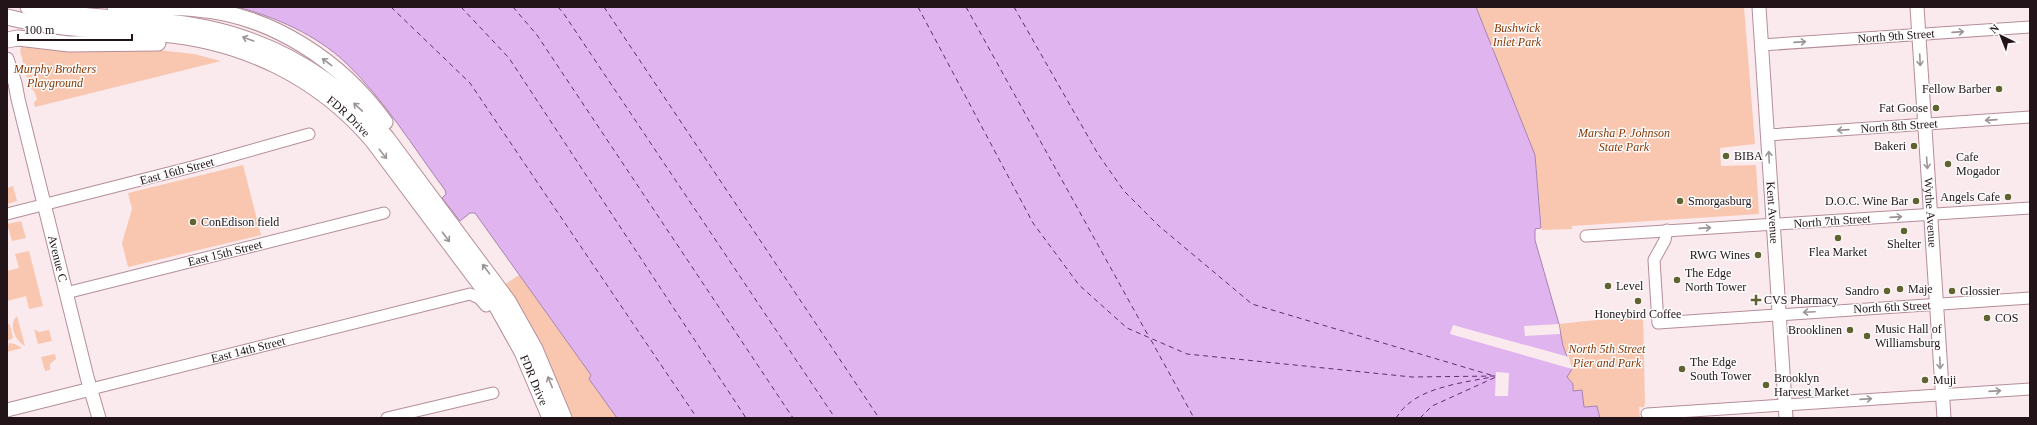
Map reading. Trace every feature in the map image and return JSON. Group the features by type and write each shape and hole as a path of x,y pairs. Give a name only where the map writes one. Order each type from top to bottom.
{"highway":[{"name":"FDR Drive","path":"28,7 96,23 160,34 201,39 227,45 264,59 289,71 324,94 363,129 405,182 497,307 522,352 550,418"},
{"path":"115,7 185,8 211,11 248,20 288,36 332,66 364,96 390,129 410,168"},
{"name":"FDR Drive","path":"7,16 40,24 157,21 203,26 242,37 281,53 316,73 349,98 378,127 512,307 535,349 564,418"},
{"path":"7,40 18,38 56,44 84,45 172,43 201,39"}],"main road":[{"name":"Kent Avenue","path":"1759,7 1785,412"},
{"name":"Wythe Avenue","path":"1917,7 1944,418"},
{"name":"Avenue C","path":"7,59 15,83 66,293 99,418"},
{"name":"Avenue C","path":"7,77 18,99"},
{"name":"East 14th Street","path":"7,410 91,390"}],"street":[{"name":"North 9th Street","path":"1761,45 2030,27"},
{"name":"North 8th Street","path":"1768,135 2030,118"},
{"name":"East 16th Street","path":"7,214 247,152 309,134"},
{"name":"North 7th Street","path":"1586,236 2030,208"},
{"name":"East 15th Street","path":"66,293 384,213"},
{"name":"North 6th Street","path":"1666,230 1665,240 1654,260 1658,323 2030,298"},
{"name":"East 14th Street","path":"91,390 470,294 479,298 486,306"},
{"path":"1647,414 1687,415 1785,412 1942,394 2030,388"},
{"path":"387,418 493,393"}],"green space":[{"name":"Marsha P. Johnson State Park","path":"1476,7 1744,7 1755,144 1720,148 1721,166 1756,165 1759,214 1572,226 1572,229 1542,230 1535,155"},
{"name":"Murphy Brothers Playground","path":"22,46 69,51 158,50 194,54 221,61 35,107 34,103 37,99 34,91 29,87 20,50"},
{"name":"ConEdison field","path":"243,165 261,235 128,267 122,243 132,209 128,193"},
{"path":"13,186 17,201 7,204 7,188"},
{"path":"21,221 26,238 12,241 7,224"},
{"path":"29,251 43,306 29,309 26,296 7,301 7,271 19,268 15,254"},
{"path":"519,275 591,375 589,379 617,418 570,418 504,285"},
{"name":"North 5th Street Pier and Park","path":"1643,315 1645,403 1644,407 1639,407 1640,418 1600,418 1599,412 1583,407 1576,397 1567,376 1569,357 1563,346 1559,324"},
{"path":"17,316 25,346 21,344 14,332 13,323"},
{"path":"7,323 10,325 13,338 7,341"},
{"path":"34,329 39,332 49,330 52,341 38,344"},
{"path":"9,343 15,344 22,348 7,352"},
{"path":"55,354 56,359 50,364 50,370 45,371 41,357"}],"shaded area":[{"path":"237,7 1476,7 1535,155 1541,228 1535,229 1535,240 1559,324 1563,346 1572,369 1567,377 1573,384 1573,391 1582,390 1584,407 1597,406 1600,418 617,418 589,379 591,375 475,213 470,213 460,221 442,198 446,194 445,190 398,124 359,76 334,52 308,35 266,16"}],"pier":[{"path":"1559,324 1560,334 1525,336 1524,326"},
{"path":"1453,325 1569,357 1572,369 1450,334"},
{"path":"1496,372 1509,373 1508,396 1495,396"}],"ferry route":[{"path":"391,7 470,83 697,418"},
{"path":"461,7 509,58 746,418"},
{"path":"513,7 537,35 793,418"},
{"path":"558,7 835,418"},
{"path":"604,7 879,418"},
{"path":"918,7 1033,223 1079,285 1127,328 1187,354 1412,377 1496,376"},
{"path":"966,7 1149,337"},
{"path":"1014,7 1098,154 1124,191 1159,226 1252,304 1494,376"},
{"path":"1151,340 1194,418"},
{"path":"1396,418 1405,407 1424,394 1446,386 1492,377"},
{"path":"1420,418 1432,406 1496,377"}],"place":[{"name":"Fellow Barber","path":"1999,89"},
{"name":"Fat Goose","path":"1936,108"},
{"name":"Bakeri","path":"1914,146"},
{"name":"BIBA","path":"1726,156"},
{"name":"Cafe Mogador","path":"1948,164"},
{"name":"Angels Cafe","path":"2008,197"},
{"name":"Smorgasburg","path":"1680,201"},
{"name":"D.O.C. Wine Bar","path":"1916,201"},
{"name":"ConEdison field","path":"193,222"},
{"name":"Shelter","path":"1904,231"},
{"name":"Flea Market","path":"1838,238"},
{"name":"RWG Wines","path":"1758,255"},
{"name":"The Edge North Tower","path":"1677,280"},
{"name":"Level","path":"1608,286"},
{"name":"Maje","path":"1900,289"},
{"name":"Sandro","path":"1887,291"},
{"name":"Glossier","path":"1952,291"},
{"name":"CVS Pharmacy","path":"1756,300"},
{"name":"Honeybird Coffee","path":"1638,301"},
{"name":"COS","path":"1987,318"},
{"name":"Brooklinen","path":"1850,330"},
{"name":"Music Hall of Williamsburg","path":"1867,336"},
{"name":"The Edge South Tower","path":"1682,369"},
{"name":"Muji","path":"1925,380"},
{"name":"Brooklyn Harvest Market","path":"1766,385"}],"park label":[{"name":"Bushwick Inlet Park","path":"1517,35"}]}
